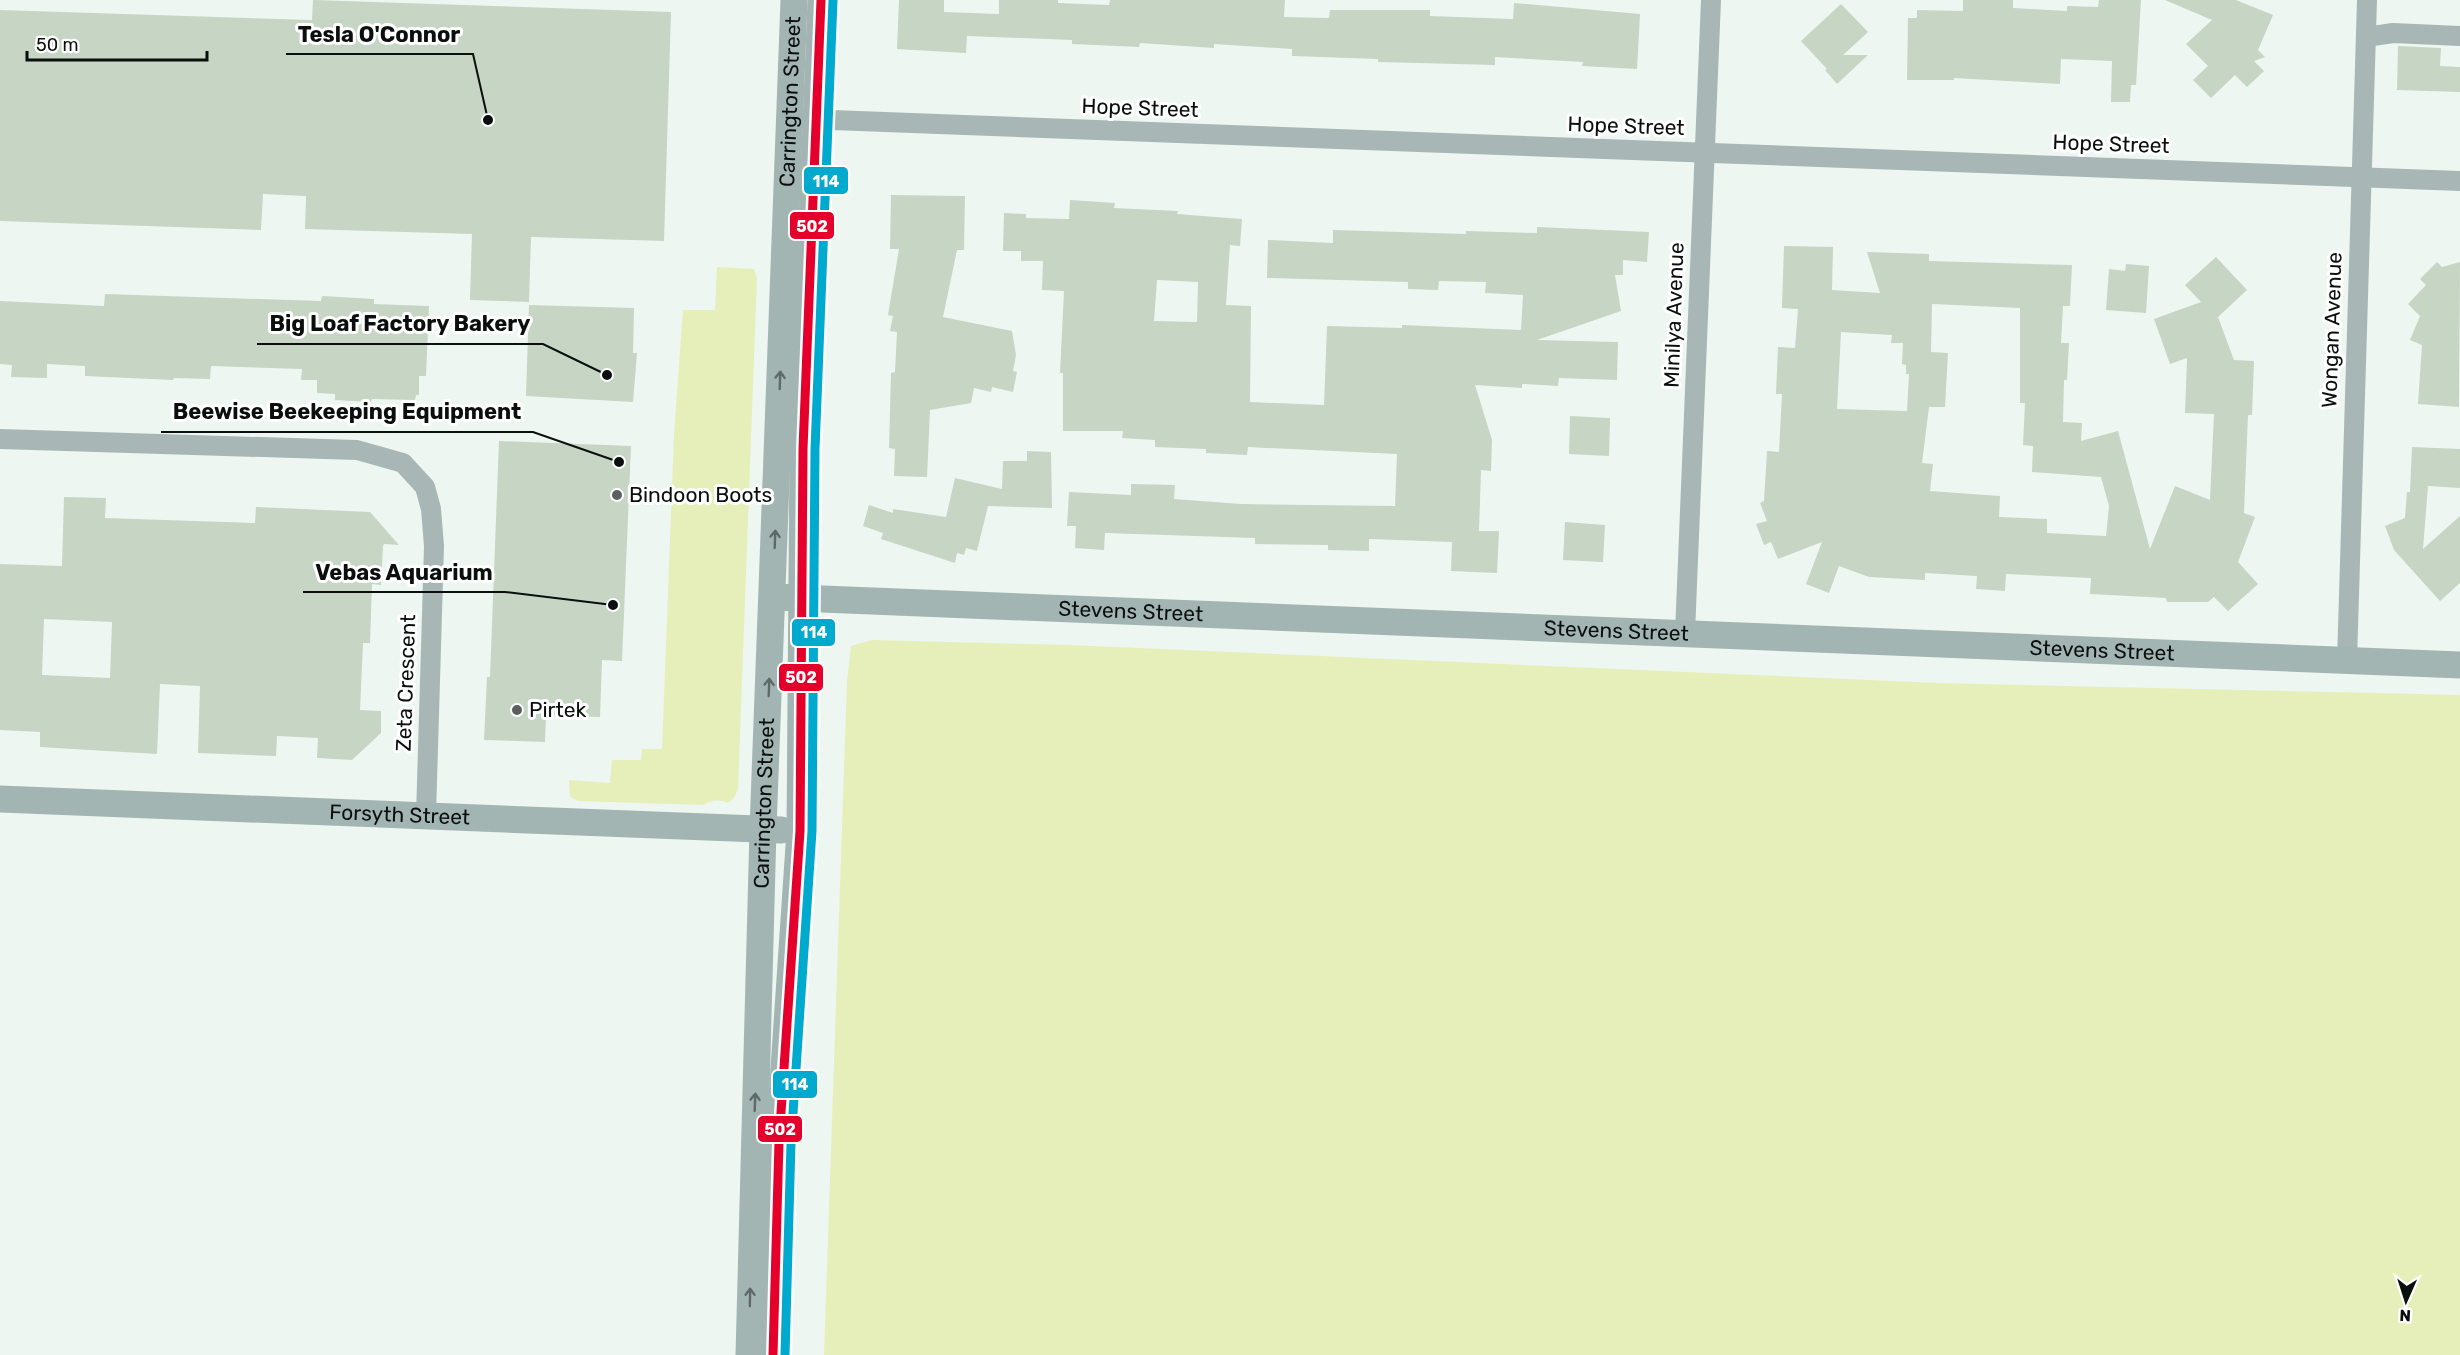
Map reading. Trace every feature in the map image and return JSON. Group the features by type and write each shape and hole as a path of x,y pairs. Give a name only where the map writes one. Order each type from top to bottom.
{"main road":[{"name":"Carrington Street","path":"749,1355 763,829 794,0"},
{"name":"Carrington Street","path":"773,1355 779,1142 800,831 803,448 821,0"},
{"name":"Stevens Street","path":"773,597 2460,665"},
{"name":"Forsyth Street","path":"0,799 800,831"}],"street":[{"name":"Minilya Avenue","path":"1685,633 1711,0"},
{"name":"Wongan Avenue","path":"2347,661 2367,0"},
{"path":"2366,37 2393,33 2460,36"},
{"name":"Hope Street","path":"790,119 2460,181"},
{"name":"Zeta Crescent","path":"0,439 357,450 403,463 425,487 431,510 434,546 426,816"}],"green space":[{"path":"717,267 754,269 757,278 738,789 734,798 728,803 715,801 704,805 578,801 570,797 569,780 610,783 612,760 641,760 642,749 662,749 674,434 683,310 715,310"},
{"path":"872,640 1070,645 1938,683 2460,695 2460,1355 824,1355 847,681 851,646"}],"building":[{"path":"313,0 671,12 664,241 531,237 529,302 470,300 472,234 305,229 306,196 263,194 261,230 0,221 0,10 312,20"},
{"path":"899,0 944,0 944,12 999,14 999,0 1058,0 1058,3 1109,5 1110,0 1285,0 1284,17 1329,18 1330,10 1430,10 1430,16 1513,19 1514,3 1640,14 1637,69 1582,66 1583,62 1495,57 1495,65 1378,62 1378,59 1292,56 1292,49 1214,44 1214,48 1140,43 1139,47 1072,44 1072,40 967,36 966,53 897,49"},
{"path":"1963,0 2013,0 2013,8 2067,11 2067,6 2098,7 2099,0 2141,0 2136,85 2131,85 2130,102 2111,102 2112,61 2061,59 2060,84 1954,78 1954,80 1907,80 1908,18 1917,18 1917,10 1963,11"},
{"path":"2165,0 2236,0 2273,15 2258,50 2265,57 2254,61 2264,71 2247,87 2235,75 2211,98 2193,80 2208,66 2186,44 2212,20"},
{"path":"1841,4 1868,32 1843,55 1868,55 1837,84 1825,70 1827,69 1801,41"},
{"path":"2398,46 2441,48 2440,66 2460,67 2460,92 2397,90"},
{"path":"891,195 965,196 964,250 957,250 943,317 1012,331 1016,355 1013,371 1017,372 1013,392 992,387 991,392 974,388 971,403 930,410 927,477 894,476 895,449 889,448 891,373 895,372 897,332 890,331 893,316 888,315 899,249 890,249"},
{"path":"1070,200 1115,203 1114,208 1178,211 1177,214 1242,219 1240,246 1230,245 1226,305 1251,306 1250,402 1324,405 1327,326 1402,328 1402,325 1521,330 1523,295 1485,293 1486,282 1439,281 1438,290 1408,289 1408,282 1267,278 1268,240 1333,243 1333,230 1466,234 1466,231 1537,233 1537,227 1649,232 1647,262 1623,260 1623,275 1615,275 1621,311 1537,340 1618,342 1617,380 1559,378 1558,386 1522,384 1522,388 1475,385 1492,440 1491,471 1481,470 1479,531 1499,531 1497,573 1451,571 1452,542 1369,539 1369,551 1328,550 1328,545 1255,544 1255,538 1105,533 1104,550 1075,548 1076,526 1067,526 1069,492 1131,495 1131,484 1175,485 1174,499 1241,504 1395,506 1397,454 1248,447 1247,455 1206,453 1206,449 1155,447 1155,440 1122,438 1123,431 1063,431 1063,373 1060,373 1064,291 1042,290 1043,261 1021,261 1021,251 1003,251 1004,213 1026,214 1026,218 1069,219","holes":["1157,280 1198,282 1197,322 1154,321"]},
{"path":"1784,246 1833,247 1832,290 1880,293 1867,252 1929,254 1929,261 2072,265 2070,306 2063,306 2061,343 2069,343 2067,380 2064,380 2063,422 2082,423 2081,441 2118,431 2150,549 2175,486 2210,500 2214,414 2185,413 2187,358 2170,364 2154,319 2201,302 2185,285 2216,257 2247,290 2218,317 2234,360 2254,361 2252,415 2248,415 2244,513 2255,517 2238,562 2258,584 2228,611 2214,597 2208,602 2167,602 2166,598 2090,594 2091,578 2006,574 2005,591 1976,589 1977,576 1925,573 1925,580 1869,577 1839,566 1829,593 1806,584 1822,542 1778,559 1771,542 1764,545 1756,524 1767,521 1760,503 1764,501 1767,451 1779,452 1782,394 1776,394 1778,347 1795,348 1798,309 1782,308","holes":["1932,304 2020,308 2020,403 2025,403 2023,445 2033,446 2032,472 2101,477 2109,506 2106,536 2047,533 2047,519 1999,517 2000,496 1930,491 1933,464 1922,463 1929,407 1945,407 1948,353 1931,352","1841,332 1892,335 1891,343 1903,343 1902,364 1906,365 1906,374 1909,374 1907,411 1837,409"]},
{"path":"2437,262 2442,267 2460,262 2459,407 2418,404 2422,345 2410,340 2420,316 2408,304 2426,285 2420,279"},
{"path":"2126,264 2149,266 2146,313 2106,310 2109,269 2125,271"},
{"path":"105,294 321,301 322,296 374,299 374,304 429,306 426,376 419,376 419,395 416,395 415,400 372,399 371,402 335,400 335,394 317,393 317,380 301,380 302,369 211,366 210,379 174,378 173,380 85,376 85,366 47,364 47,378 11,377 12,365 0,364 0,301 104,306"},
{"path":"529,305 634,308 633,353 637,353 633,402 526,396"},
{"path":"1570,416 1610,418 1609,456 1569,454"},
{"path":"499,441 631,446 622,661 602,660 600,717 546,715 545,742 484,740 487,677 490,677"},
{"path":"2412,447 2460,449 2460,488 2428,486 2423,549 2460,516 2460,583 2440,601 2394,550 2385,526 2405,518 2407,492 2410,492"},
{"path":"1027,451 1051,452 1052,508 988,506 977,551 966,548 964,555 957,553 955,563 881,539 883,533 863,526 869,505 893,513 893,509 946,517 955,478 1002,489 1003,461 1027,461"},
{"path":"64,497 106,498 105,518 255,523 256,507 370,512 399,545 384,544 383,546 381,585 372,584 370,643 363,643 360,710 381,711 381,733 352,760 317,758 318,738 277,736 276,756 198,753 200,686 160,684 157,754 40,747 40,732 0,730 0,564 62,566","holes":["44,619 112,622 110,678 42,675"]},
{"path":"1565,522 1605,525 1603,562 1563,560"}],"transit line":[{"name":"502","path":"773,1355 779,1142 800,831 803,449 821,0"},
{"name":"114","path":"785,1355 791,1143 812,831 815,449 833,0"}],"place":[{"name":"Tesla O'Connor","path":"488,120"},
{"name":"Big Loaf Factory Bakery","path":"607,375"},
{"name":"Beewise Beekeeping Equipment","path":"619,462"},
{"name":"Bindoon Boots","path":"617,495"},
{"name":"Vebas Aquarium","path":"613,605"},
{"name":"Pirtek","path":"517,710"}]}
